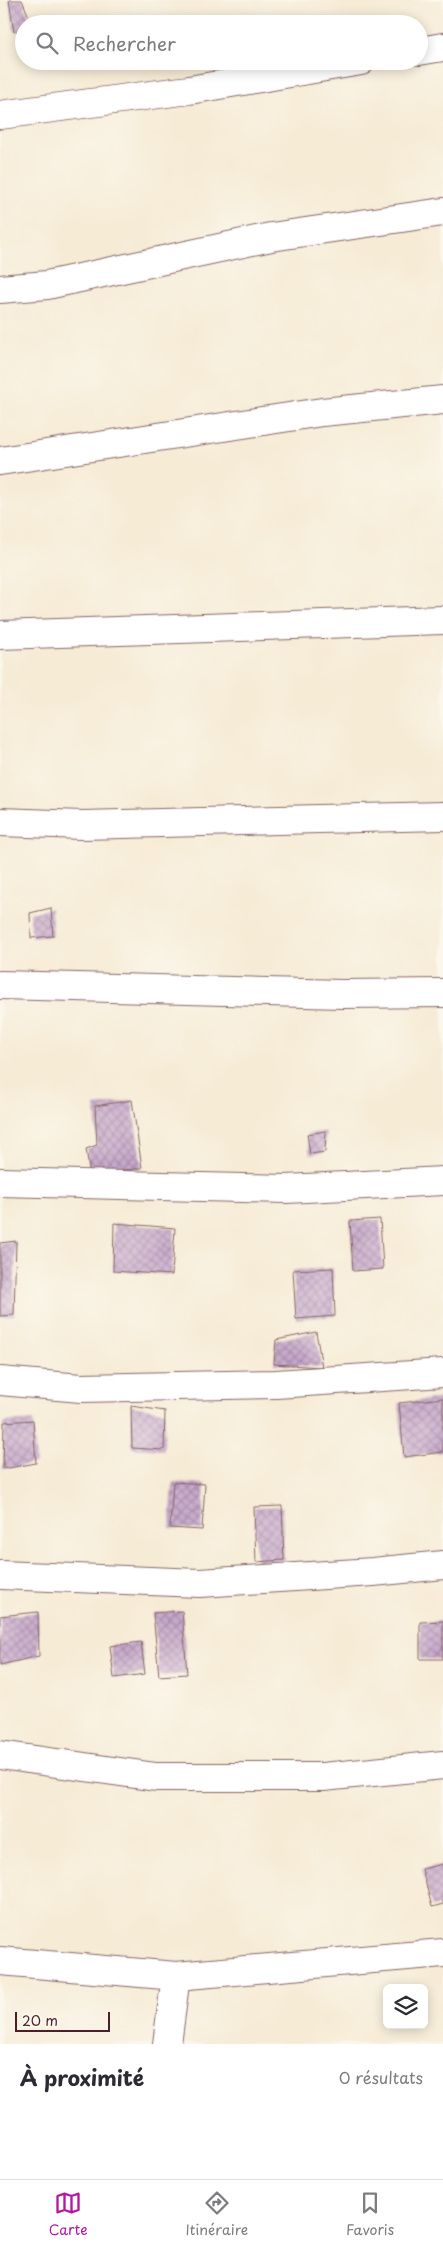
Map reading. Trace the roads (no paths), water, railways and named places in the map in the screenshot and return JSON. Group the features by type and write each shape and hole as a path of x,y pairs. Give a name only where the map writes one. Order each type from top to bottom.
{"street":[{"path":"428,50 443,47"},
{"path":"0,115 189,90 308,70"},
{"path":"0,289 47,285 271,238 443,212"},
{"path":"0,461 322,412 443,400"},
{"path":"0,635 443,620"},
{"path":"0,822 82,825 443,816"},
{"path":"0,985 343,994 443,993"},
{"path":"0,1182 286,1189 443,1181"},
{"path":"0,1381 81,1388 276,1384 443,1373"},
{"path":"0,1575 200,1583 373,1572 443,1565"},
{"path":"0,1754 156,1776 323,1777 443,1765"},
{"path":"0,1961 176,1976 443,1953"},
{"path":"167,2044 176,1976"}]}
